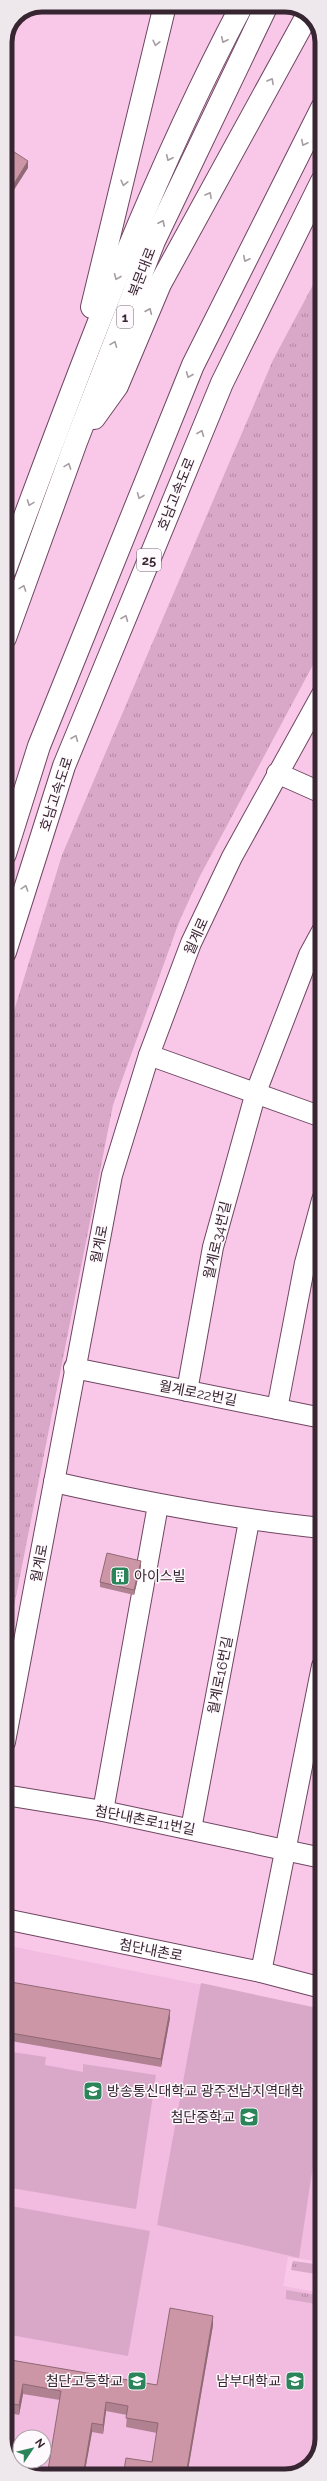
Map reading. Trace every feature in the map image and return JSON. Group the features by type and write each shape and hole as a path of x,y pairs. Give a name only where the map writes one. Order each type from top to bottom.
{"main road":[{"path":"71,393 125,179 163,12"},
{"name":"북문대로","path":"12,551 71,393 136,230 239,12"},
{"name":"북문대로","path":"12,619 76,442 154,241 264,12"},
{"path":"76,442 117,386 160,284 305,20"},
{"name":"25","path":"12,832 39,746 193,365 315,122"},
{"name":"호남고속도로","path":"12,930 67,759 222,383 315,194"}],"street":[{"name":"월계로","path":"12,1705 74,1368 112,1175 149,1054 191,943 232,857 315,706"},
{"path":"277,773 315,790"},
{"name":"월계로34번길","path":"187,1391 213,1247 256,1092 309,955 315,944"},
{"path":"149,1054 315,1114"},
{"path":"277,1409 305,1263 315,1226"},
{"name":"월계로22번길","path":"74,1368 315,1417"},
{"path":"54,1482 158,1505 249,1521 315,1527"},
{"path":"103,1811 158,1505"},
{"name":"월계로16번길","path":"191,1829 249,1521"},
{"path":"261,1972 284,1851 313,1751 315,1732"},
{"name":"첨단내촌로11번길","path":"12,1796 103,1811 315,1857"},
{"name":"첨단내촌로","path":"12,1920 296,1980"},
{"path":"296,1980 315,1981"},
{"path":"296,1980 315,1986"}],"shaded area":[{"path":"12,1946 315,2008 315,2261 288,2257 283,2286 315,2292 315,2439 311,2454 300,2465 289,2469 52,2469 52,2429 12,2429"}],"green space":[{"path":"315,281 315,661 200,876 179,922 113,1105 12,1617 12,1017 62,855 273,360"},
{"name":"첨단중학교","path":"201,1983 315,2007 315,2152 299,2258 157,2225"},
{"path":"12,2052 46,2057 45,2065 83,2072 83,2064 156,2075 136,2209 12,2188"},
{"path":"12,2206 150,2231 128,2356 12,2335"},
{"path":"293,2261 315,2264 315,2274 291,2270"},
{"path":"286,2290 315,2295 315,2304 286,2299"}],"building":[{"path":"12,151 28,161 12,187"},
{"name":"아이스빌","path":"107,1553 141,1561 134,1590 100,1582"},
{"path":"12,1982 170,2010 161,2059 12,2033"},
{"path":"170,2308 213,2316 187,2469 124,2469 126,2458 152,2462 158,2423 126,2418 128,2406 106,2402 103,2425 92,2423 84,2469 52,2469 52,2446 61,2391 23,2384 19,2405 12,2404 12,2360 157,2385"}],"place":[{"name":"아이스빌","path":"120,1576"},
{"name":"방송통신대학교 광주전남지역대학","path":"93,2091"},
{"name":"첨단중학교","path":"249,2117"},
{"name":"첨단고등학교","path":"137,2381"},
{"name":"남부대학교","path":"295,2381"}]}
